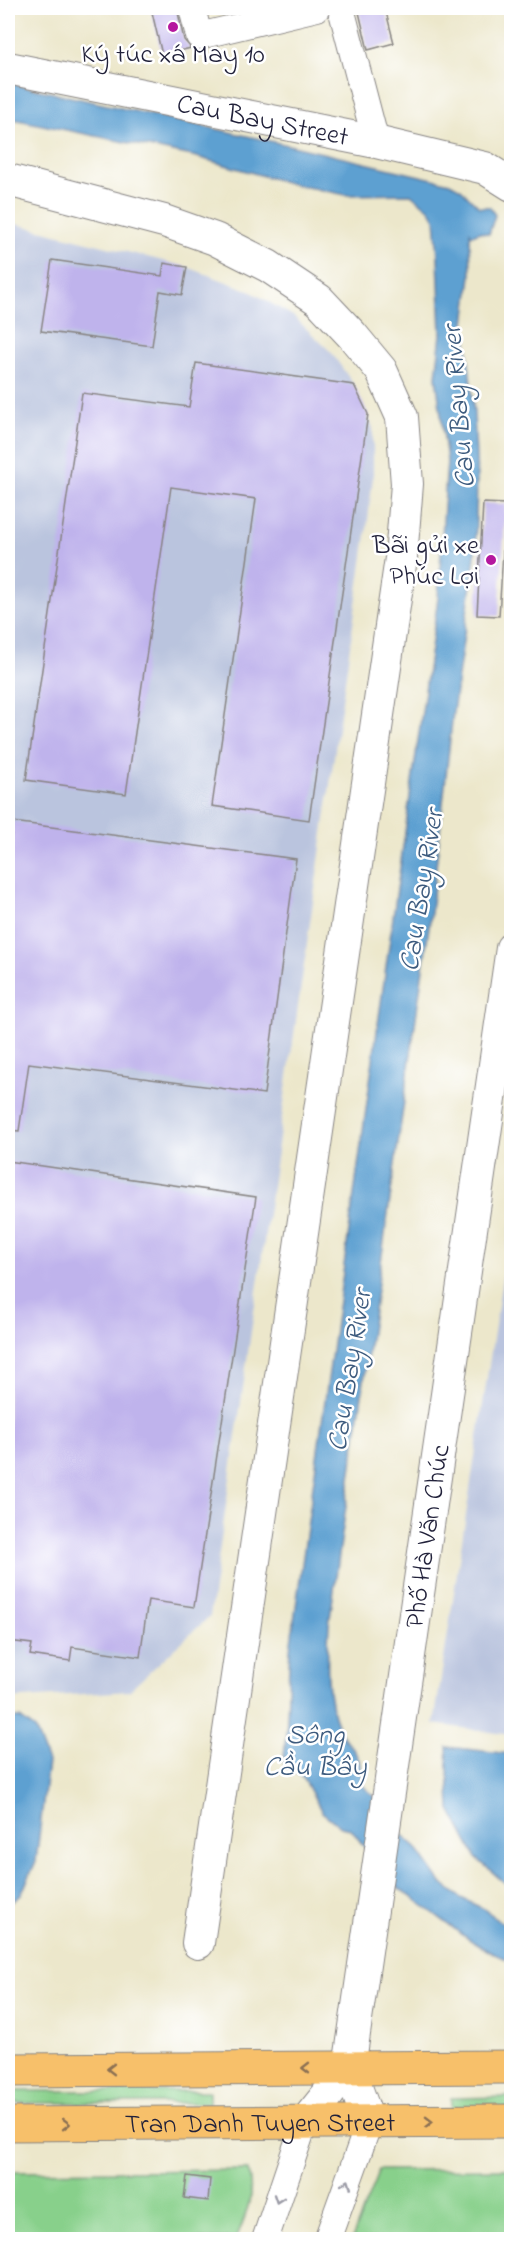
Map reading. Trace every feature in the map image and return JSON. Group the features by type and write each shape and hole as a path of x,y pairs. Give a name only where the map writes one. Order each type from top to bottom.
{"main road":[{"name":"Tran Danh Tuyen Street","path":"8,2070 512,2067"},
{"name":"Tran Danh Tuyen Street","path":"8,2124 512,2121"}],"street":[{"path":"192,8 199,36 317,8"},
{"path":"341,8 376,142"},
{"name":"Cau Bay Street","path":"8,68 376,142 485,168 512,185"},
{"path":"8,180 164,221 215,238 268,266 319,300 352,335 381,370 402,417 407,484 401,558 198,1944"},
{"name":"Phố Hà Văn Chúc","path":"369,2123 349,2068 512,948"},
{"path":"265,2240 304,2124 349,2068"},
{"path":"327,2240 369,2123"}],"shaded area":[{"path":"8,222 187,267 248,290 293,316 331,352 354,385 373,428 373,477 210,1616 129,1691 8,1699"},
{"path":"511,1221 511,1735 434,1724"}],"green space":[{"path":"8,2091 209,2091 209,2103 8,2103"},
{"path":"511,2097 511,2109 451,2109 451,2098"},
{"path":"511,2169 511,2239 352,2239 379,2170"},
{"path":"248,2170 250,2197 236,2239 8,2239 8,2172"}],"water":[{"name":"Sông Cầu Bây","path":"8,83 450,183 461,189 479,207 490,207 495,215 489,234 480,232 472,235 470,232 471,276 465,324 474,413 477,479 475,557 453,712 431,913 329,1625 328,1664 329,1690 334,1715 342,1735 358,1758 363,1786 385,1806 401,1834 414,1845 441,1883 461,1898 486,1910 511,1928 511,1961 474,1942 398,1887 351,1829 341,1827 322,1812 303,1777 290,1770 283,1762 290,1649 438,598 447,461 436,377 441,334 435,219 430,210 411,194 346,195 292,184 197,157 8,118"},
{"path":"8,1718 20,1718 35,1729 48,1762 36,1861 21,1895 8,1905"},
{"path":"447,1747 511,1754 511,1888 476,1858 450,1809"}],"building":[{"name":"Ký túc xá May 10","path":"151,8 177,8 184,40 191,48 162,55"},
{"path":"358,8 385,8 394,43 368,50"},
{"path":"52,260 162,276 164,263 187,267 182,295 160,291 152,346 41,331"},
{"path":"196,363 354,385 368,414 309,820 212,806 256,499 171,487 126,794 26,780 82,393 189,407"},
{"name":"Bãi gửi xe Phúc Lợi","path":"483,503 506,504 499,616 477,615"},
{"path":"13,822 296,859 264,1094 29,1063 19,1131 8,1130 8,864"},
{"path":"8,1161 256,1197 194,1607 148,1600 140,1657 72,1647 70,1661 30,1655 32,1644 8,1641"},
{"path":"187,2176 210,2179 208,2201 184,2198"}],"place":[{"name":"Ký túc xá May 10","path":"173,27"},
{"name":"Bãi gửi xe Phúc Lợi","path":"491,560"}],"water label":[{"name":"Cau Bay River","path":"457,407"},
{"name":"Cau Bay River","path":"420,890"},
{"name":"Cau Bay River","path":"348,1370"}]}
